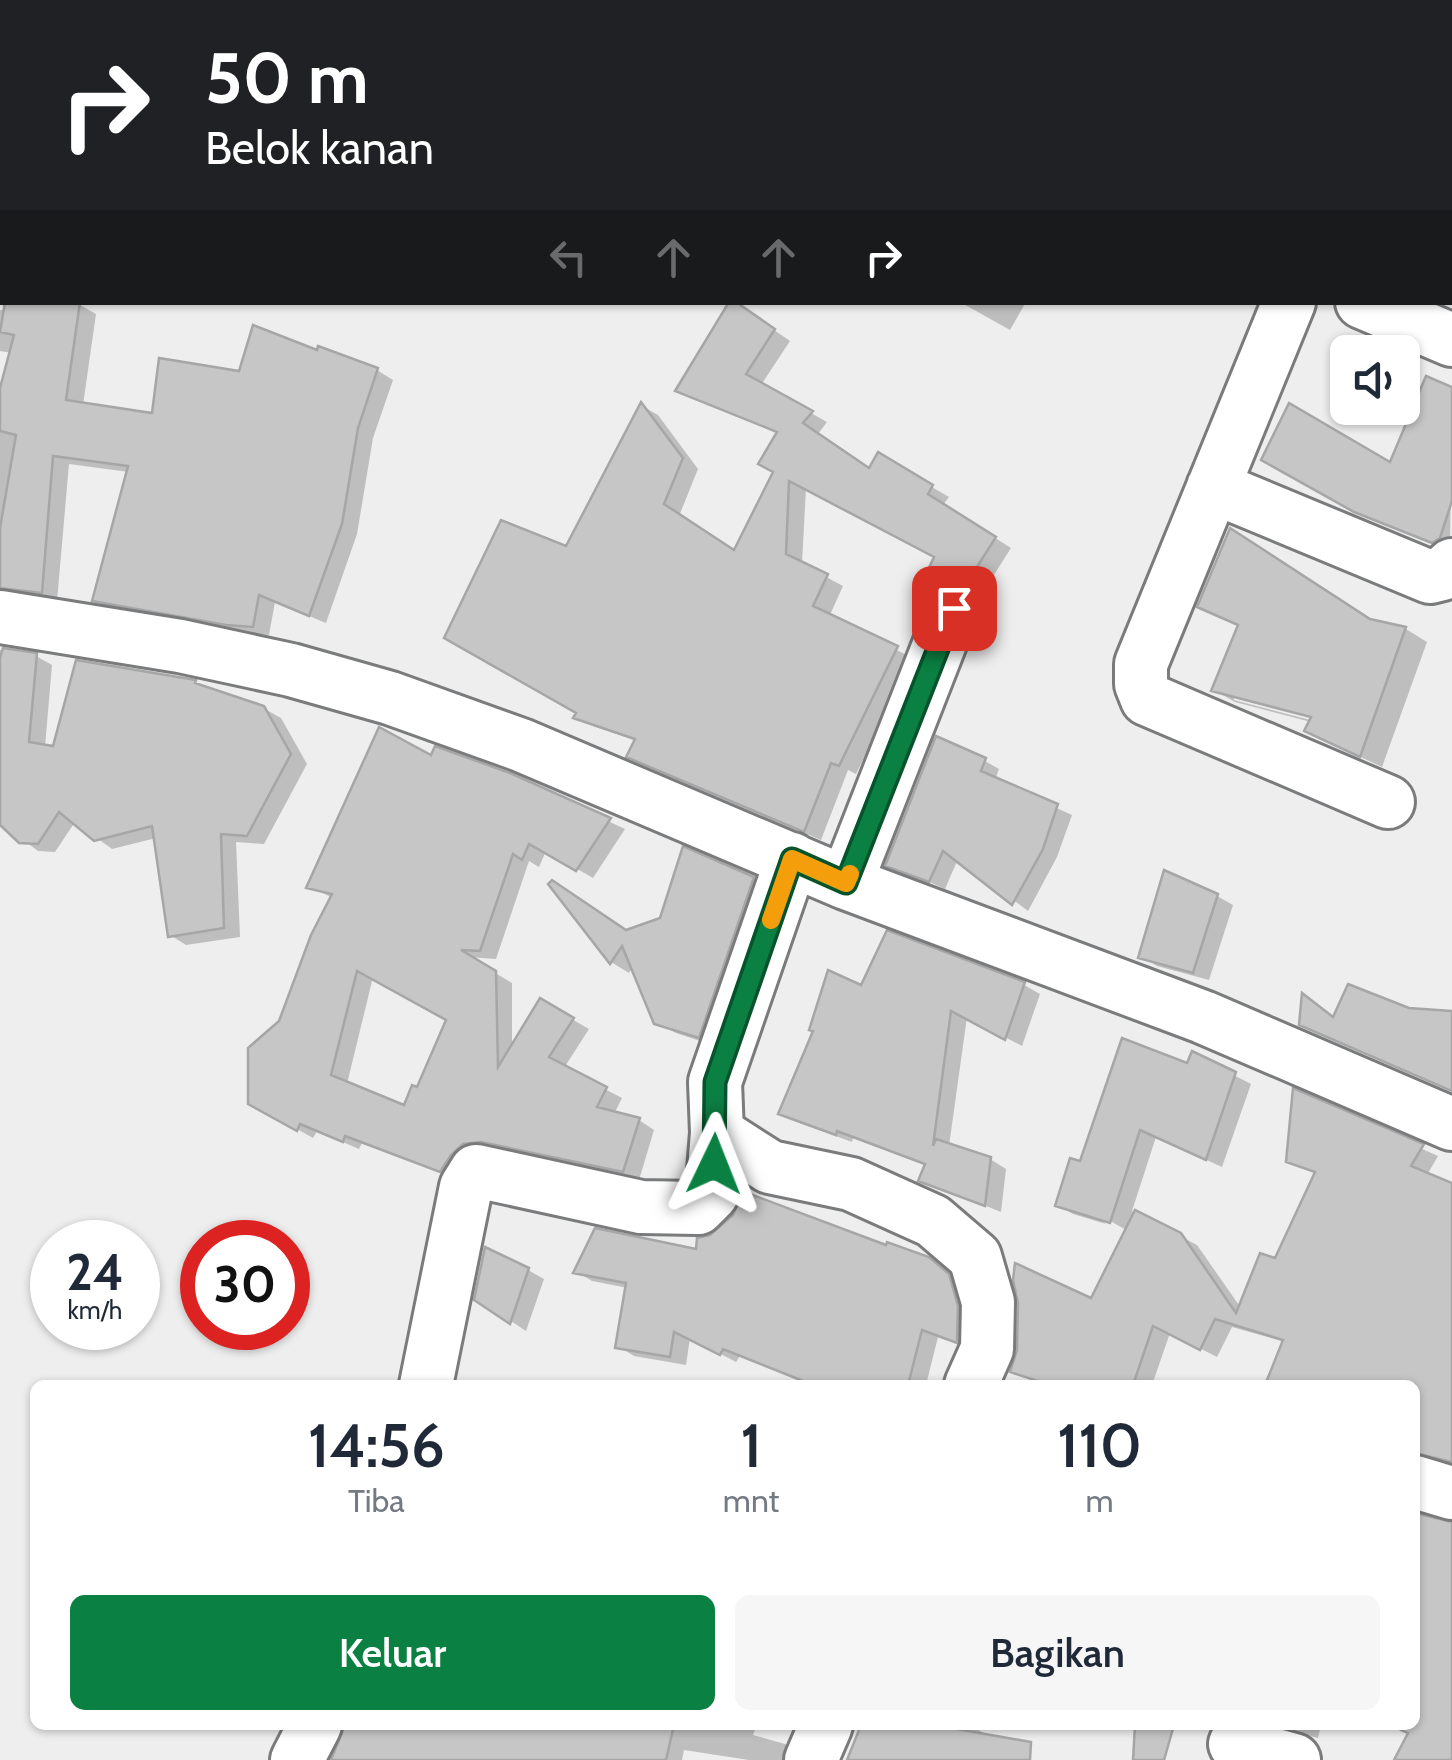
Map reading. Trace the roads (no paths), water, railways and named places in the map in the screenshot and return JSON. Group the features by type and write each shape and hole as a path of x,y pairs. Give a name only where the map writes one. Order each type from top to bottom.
{"street":[{"path":"1288,305 1141,664 1141,684 1147,699 1388,802"},
{"path":"1369,305 1452,340"},
{"path":"1213,488 1430,577 1442,574 1452,565"},
{"path":"846,883 954,608"},
{"path":"0,617 217,654 390,698 521,745 846,883 1204,1016 1452,1124"},
{"path":"427,1380 466,1187 476,1171 641,1207 698,1208 712,1194 717,1132 715,1082 792,859"},
{"path":"717,1132 770,1167 851,1184 933,1221 974,1257 988,1302 986,1349 973,1380"},
{"path":"1420,1483 1452,1493"},
{"path":"296,1760 311,1730"},
{"path":"811,1760 824,1730"},
{"path":"1235,1744 1294,1760"}]}
